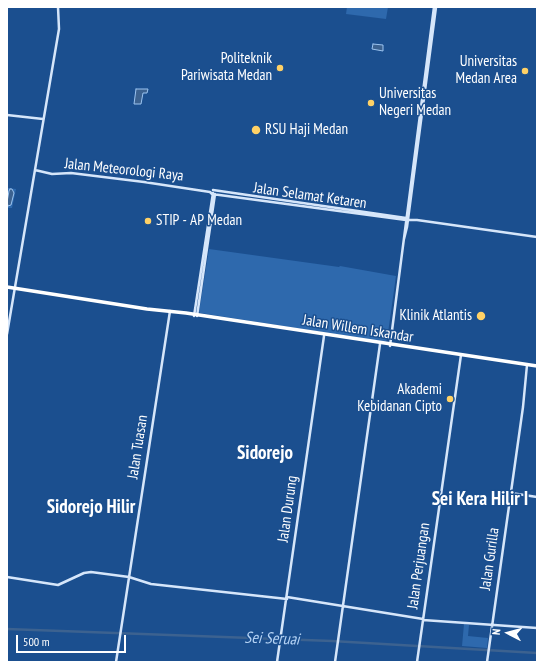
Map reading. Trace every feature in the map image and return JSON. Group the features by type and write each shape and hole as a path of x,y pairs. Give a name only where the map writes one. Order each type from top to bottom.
{"highway":[{"name":"Jalan Willem Iskandar","path":"7,287 196,314 390,345"},
{"name":"Jalan Willem Iskandar","path":"196,314 324,336 537,367"}],"street":[{"path":"7,334 16,289 59,27 58,7"},
{"path":"407,219 435,7"},
{"path":"7,115 43,118"},
{"name":"Jalan Meteorologi Raya","path":"35,170 52,174 71,173 213,192"},
{"path":"390,345 412,180"},
{"path":"196,314 213,192"},
{"name":"Jalan Selamat Ketaren","path":"213,192 537,237"},
{"path":"400,217 407,212"},
{"name":"Jalan Selamat Ketaren","path":"379,215 407,219"},
{"name":"Jalan Tuasan","path":"116,662 170,311"},
{"name":"Jalan Durung","path":"277,662 324,336"},
{"path":"335,662 380,344"},
{"name":"Jalan Perjuangan","path":"417,662 461,356"},
{"name":"Jalan Gurilla","path":"487,662 523,407 526,366"},
{"path":"511,493 537,497"},
{"path":"7,577 56,585 87,572 129,577 151,584 287,598 423,620 537,628"}],"shaded area":[{"path":"347,7 388,7 386,19 346,14"},
{"path":"373,44 383,45 383,51 372,49"},
{"path":"136,89 148,89 147,93 143,93 141,104 134,104"},
{"path":"8,188 16,189 12,208 7,208"},
{"path":"10,189 12,189 14,193 11,205 8,206 7,202"},
{"path":"209,249 340,266 396,276 387,340 385,342 200,313"},
{"path":"464,624 469,625 468,636 488,638 487,648 462,646"}],"waterway":[{"name":"Sei Seruai","path":"7,629 332,641 537,653"}],"place":[{"name":"Politeknik Pariwisata Medan","path":"280,68"},
{"name":"Universitas Medan Area","path":"525,71"},
{"name":"Universitas Negeri Medan","path":"371,103"},
{"name":"RSU Haji Medan","path":"256,130"},
{"name":"STIP - AP Medan","path":"148,221"},
{"name":"Klinik Atlantis","path":"481,316"},
{"name":"Akademi Kebidanan Cipto","path":"450,399"}],"district":[{"name":"Sidorejo","path":"265,454"},
{"name":"Sei Kera Hilir I","path":"480,500"},
{"name":"Sidorejo Hilir","path":"91,508"}]}
